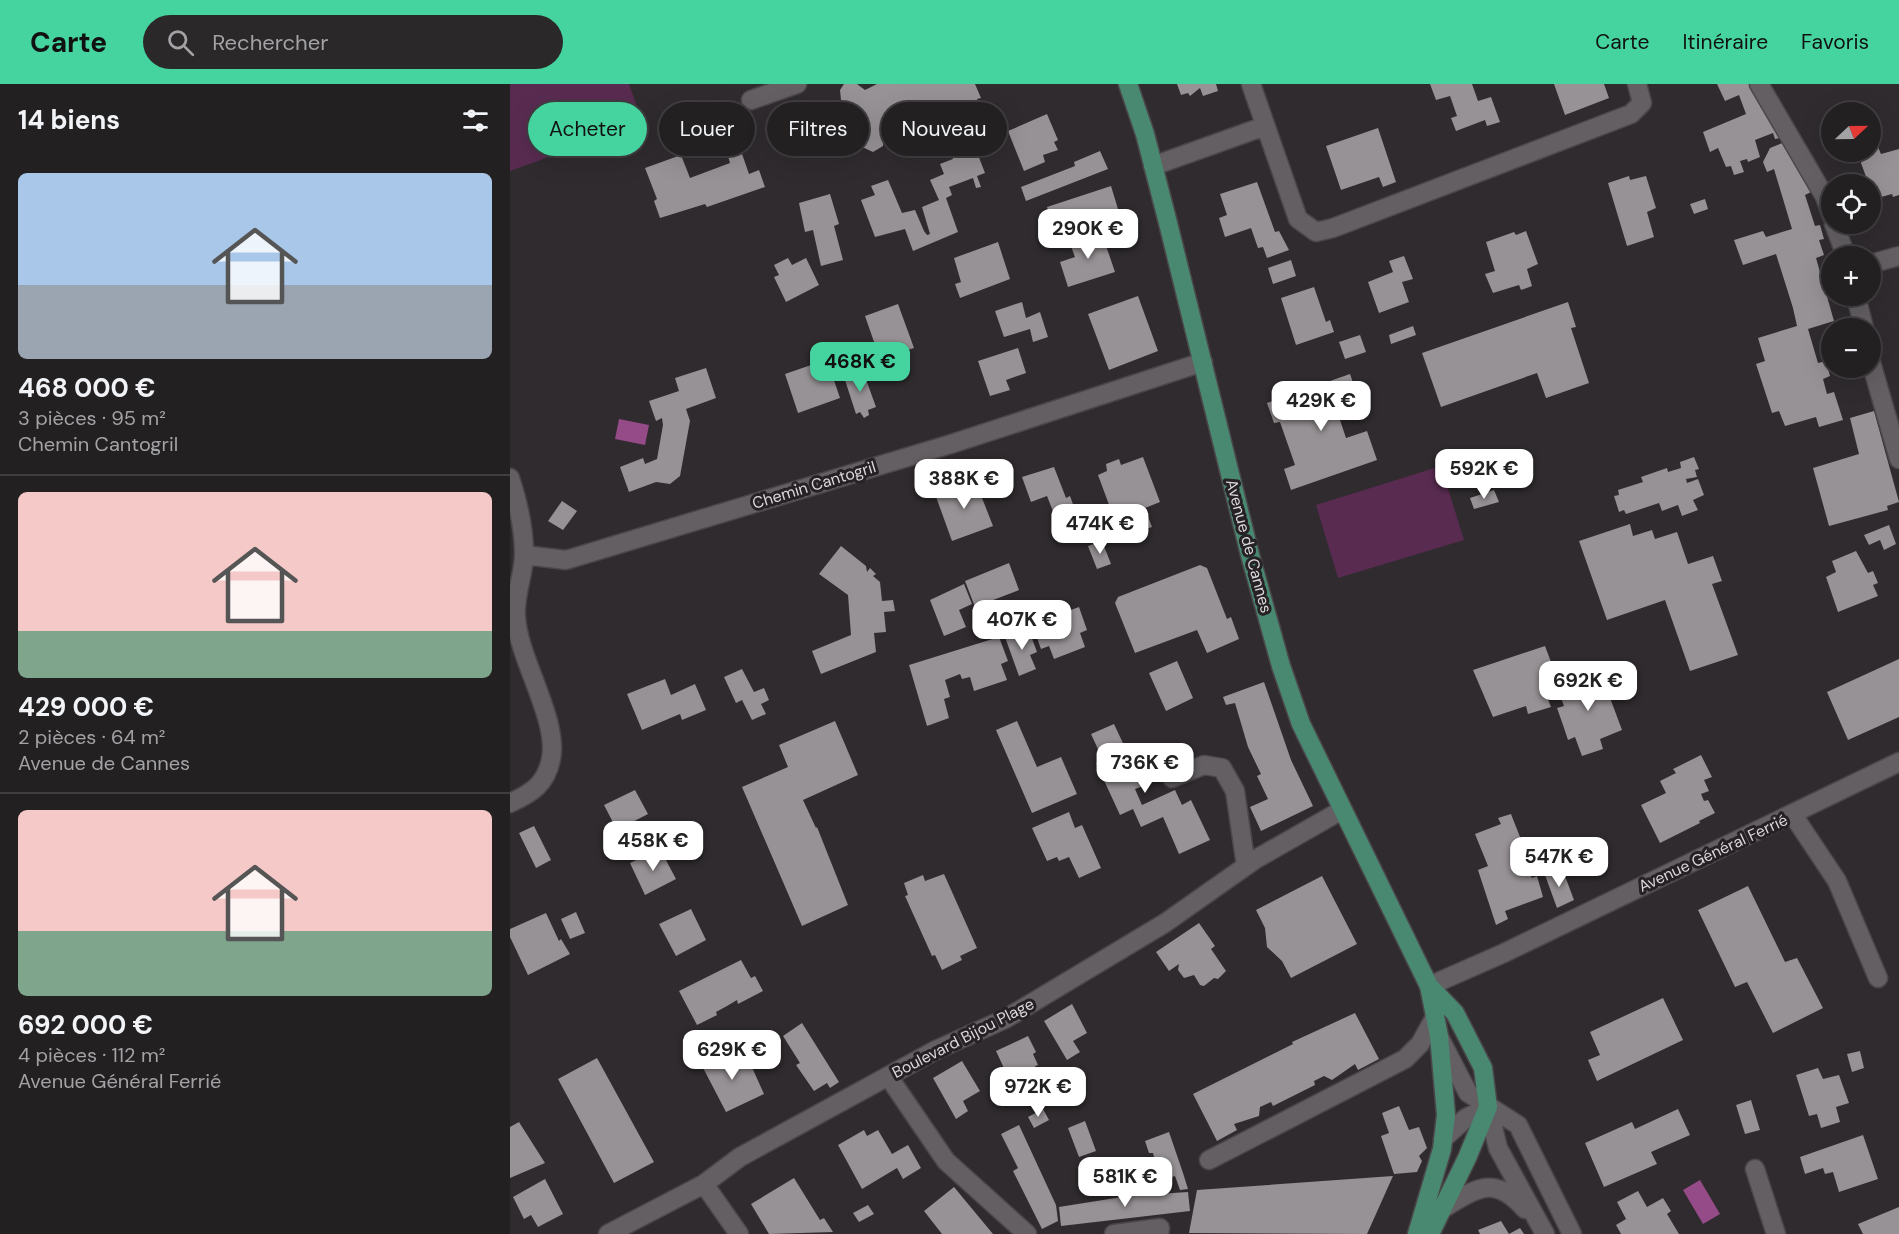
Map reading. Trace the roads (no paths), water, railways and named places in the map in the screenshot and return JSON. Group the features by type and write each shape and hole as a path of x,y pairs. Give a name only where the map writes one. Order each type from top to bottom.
{"main road":[{"name":"Avenue de Cannes","path":"1128,84 1153,166 1250,555 1281,666 1301,724 1341,810 1429,986 1439,1036 1446,1115 1443,1139 1417,1234"},
{"name":"Avenue de Cannes","path":"1429,986 1455,1013 1483,1068 1488,1107"},
{"path":"1430,1234 1444,1208 1488,1107"}],"street":[{"path":"751,100 797,84"},
{"path":"1251,84 1298,219 1316,232 1333,228 1631,114 1642,103 1637,84"},
{"path":"1759,84 1821,190"},
{"path":"1153,166 1265,126"},
{"path":"1881,261 1899,256"},
{"name":"Chemin Cantogril","path":"524,555 566,560 951,444 1203,362"},
{"path":"1876,378 1899,459"},
{"path":"510,478 519,503 524,555 513,621 550,733 552,756 546,778 532,793 510,803"},
{"name":"Avenue Général Ferrié","path":"1429,986 1504,953 1899,762"},
{"path":"1172,778 1204,765 1222,768 1235,791 1246,866"},
{"name":"Boulevard Bijou Plage","path":"608,1234 704,1184 740,1157 863,1089 936,1050 1005,1019 1165,923 1246,866 1341,810"},
{"path":"1793,815 1837,881 1878,978"},
{"path":"1209,1160 1405,1059 1420,1044 1435,1017"},
{"path":"1439,1036 1468,1093 1518,1125 1572,1234"},
{"path":"888,1076 946,1161 1027,1234"},
{"path":"1443,1139 1466,1118 1488,1107"},
{"path":"1488,1107 1498,1148 1542,1230"},
{"path":"1755,1169 1776,1234"},
{"path":"704,1184 739,1234"},
{"path":"1444,1208 1482,1187 1509,1191 1542,1230"},
{"path":"1114,1234 1160,1228 1159,1234"}]}
